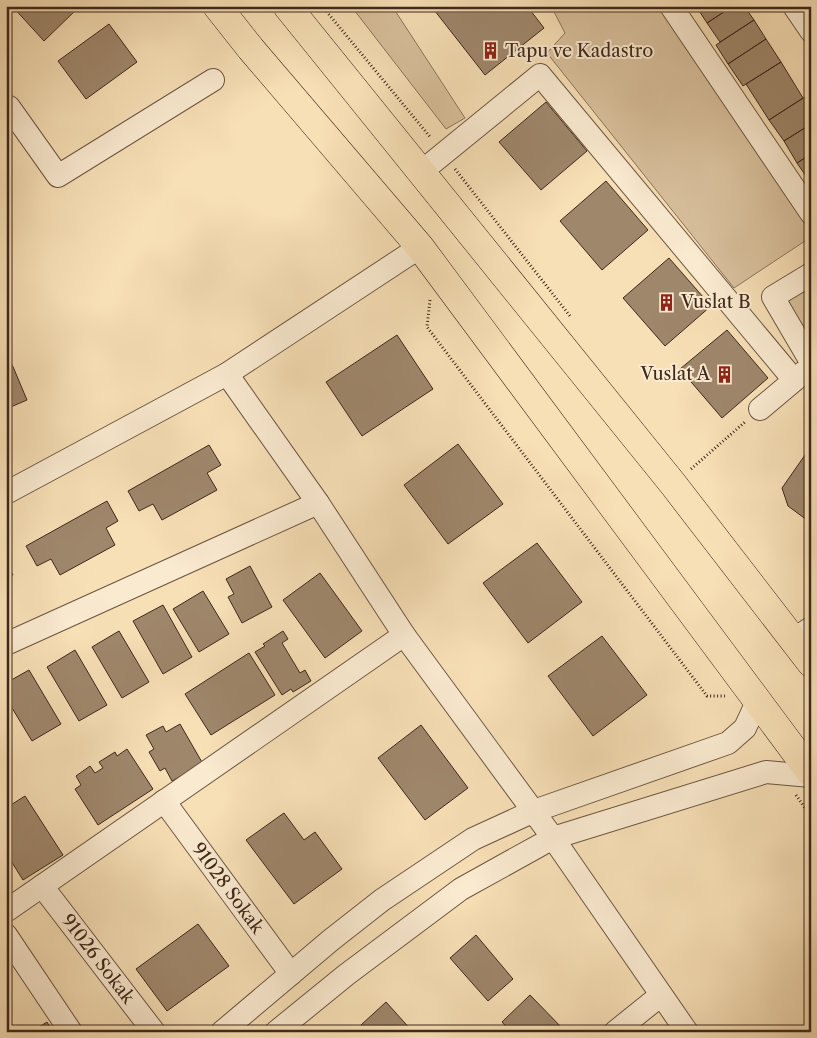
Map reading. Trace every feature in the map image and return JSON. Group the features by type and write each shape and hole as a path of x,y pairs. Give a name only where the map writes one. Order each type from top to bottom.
{"main road":[{"path":"217,6 420,247 811,773"},
{"path":"288,6 685,500 802,634 811,663"}],"street":[{"path":"671,6 811,213"},
{"path":"794,6 811,32"},
{"path":"421,172 540,75 805,370"},
{"path":"7,106 58,176 213,80"},
{"path":"6,493 227,374 420,247"},
{"path":"805,370 773,297 811,274"},
{"path":"760,409 805,370"},
{"path":"227,374 318,503 404,634 534,811 687,1032"},
{"path":"6,644 318,503"},
{"path":"6,911 404,634"},
{"path":"222,1032 382,900 473,839 534,811 728,744 745,728 758,700"},
{"path":"276,1032 346,975 461,889 553,838 766,772 811,776"},
{"name":"91028 Sokak","path":"164,801 291,974"},
{"name":"91026 Sokak","path":"42,886 154,1032"},
{"path":"6,935 71,1032"},
{"path":"615,1032 660,995"}],"path":[{"path":"430,299 427,327 707,696 734,696 745,728"},
{"path":"690,470 760,409"},
{"path":"780,773 811,817"}],"shaded area":[{"path":"351,6 392,6 465,118 446,129"},
{"path":"551,6 660,6 811,227 811,237 734,288 547,53 565,33"},
{"path":"811,288 811,343 784,301"}],"building":[{"path":"12,6 80,6 44,41"},
{"name":"Tapu ve Kadastro","path":"431,6 527,6 544,28 485,75"},
{"path":"696,6 733,6 707,23"},
{"path":"733,6 744,6 754,20 720,42 707,23"},
{"path":"754,20 766,39 728,64 716,45"},
{"path":"109,24 137,62 86,99 58,61"},
{"path":"766,39 781,62 743,86 728,64"},
{"path":"781,62 803,98 769,120 746,84"},
{"path":"805,97 811,106 811,124 784,141 769,120"},
{"path":"546,102 587,151 541,190 499,142"},
{"path":"811,124 811,154 797,163 784,141"},
{"path":"811,154 811,182 810,182 797,163"},
{"path":"606,181 648,230 602,270 560,221"},
{"name":"Vuslat B","path":"669,258 711,306 665,346 623,298"},
{"name":"Vuslat A","path":"727,330 768,378 722,418 680,369"},
{"path":"397,335 433,389 362,436 326,382"},
{"path":"6,350 27,400 6,409"},
{"path":"458,444 503,504 448,544 404,485"},
{"path":"209,445 221,465 207,473 217,490 162,520 153,504 139,511 128,491"},
{"path":"805,455 811,458 811,523 788,506 782,488"},
{"path":"107,501 118,521 106,528 115,545 60,575 51,559 37,566 26,546"},
{"path":"537,543 582,602 528,643 483,583"},
{"path":"6,562 13,575 6,579"},
{"path":"250,566 272,607 242,623 228,597 234,594 226,579"},
{"path":"320,573 362,631 325,658 283,600"},
{"path":"203,591 229,634 199,652 173,609"},
{"path":"163,605 192,657 163,674 133,621"},
{"path":"119,631 149,682 122,698 92,647"},
{"path":"283,631 288,639 282,643 300,673 305,670 311,681 293,692 291,689 282,695 255,652 265,646 263,644"},
{"path":"602,636 647,695 593,736 548,676"},
{"path":"75,650 107,705 79,721 47,667"},
{"path":"249,653 275,695 211,735 185,694"},
{"path":"29,670 61,724 32,741 6,698 6,683"},
{"path":"180,724 203,764 172,781 165,768 160,771 149,752 154,749 146,735 163,726 166,732"},
{"path":"421,725 468,788 425,820 378,758"},
{"path":"127,749 153,789 98,825 75,789 81,785 76,776 90,766 95,773 103,768 99,762 115,752 117,756"},
{"path":"25,796 63,855 23,880 6,853 6,808"},
{"path":"284,813 304,840 315,832 342,869 294,904 246,840"},
{"path":"198,924 229,966 167,1011 136,969"},
{"path":"476,935 513,979 488,1001 450,958"},
{"path":"530,995 566,1032 511,1032 502,1022"},
{"path":"386,1002 413,1032 367,1032 361,1025"},
{"path":"47,1022 53,1032 31,1032"}],"place":[{"name":"Tapu ve Kadastro","path":"491,51"},
{"name":"Vuslat B","path":"667,302"},
{"name":"Vuslat A","path":"724,374"}]}
